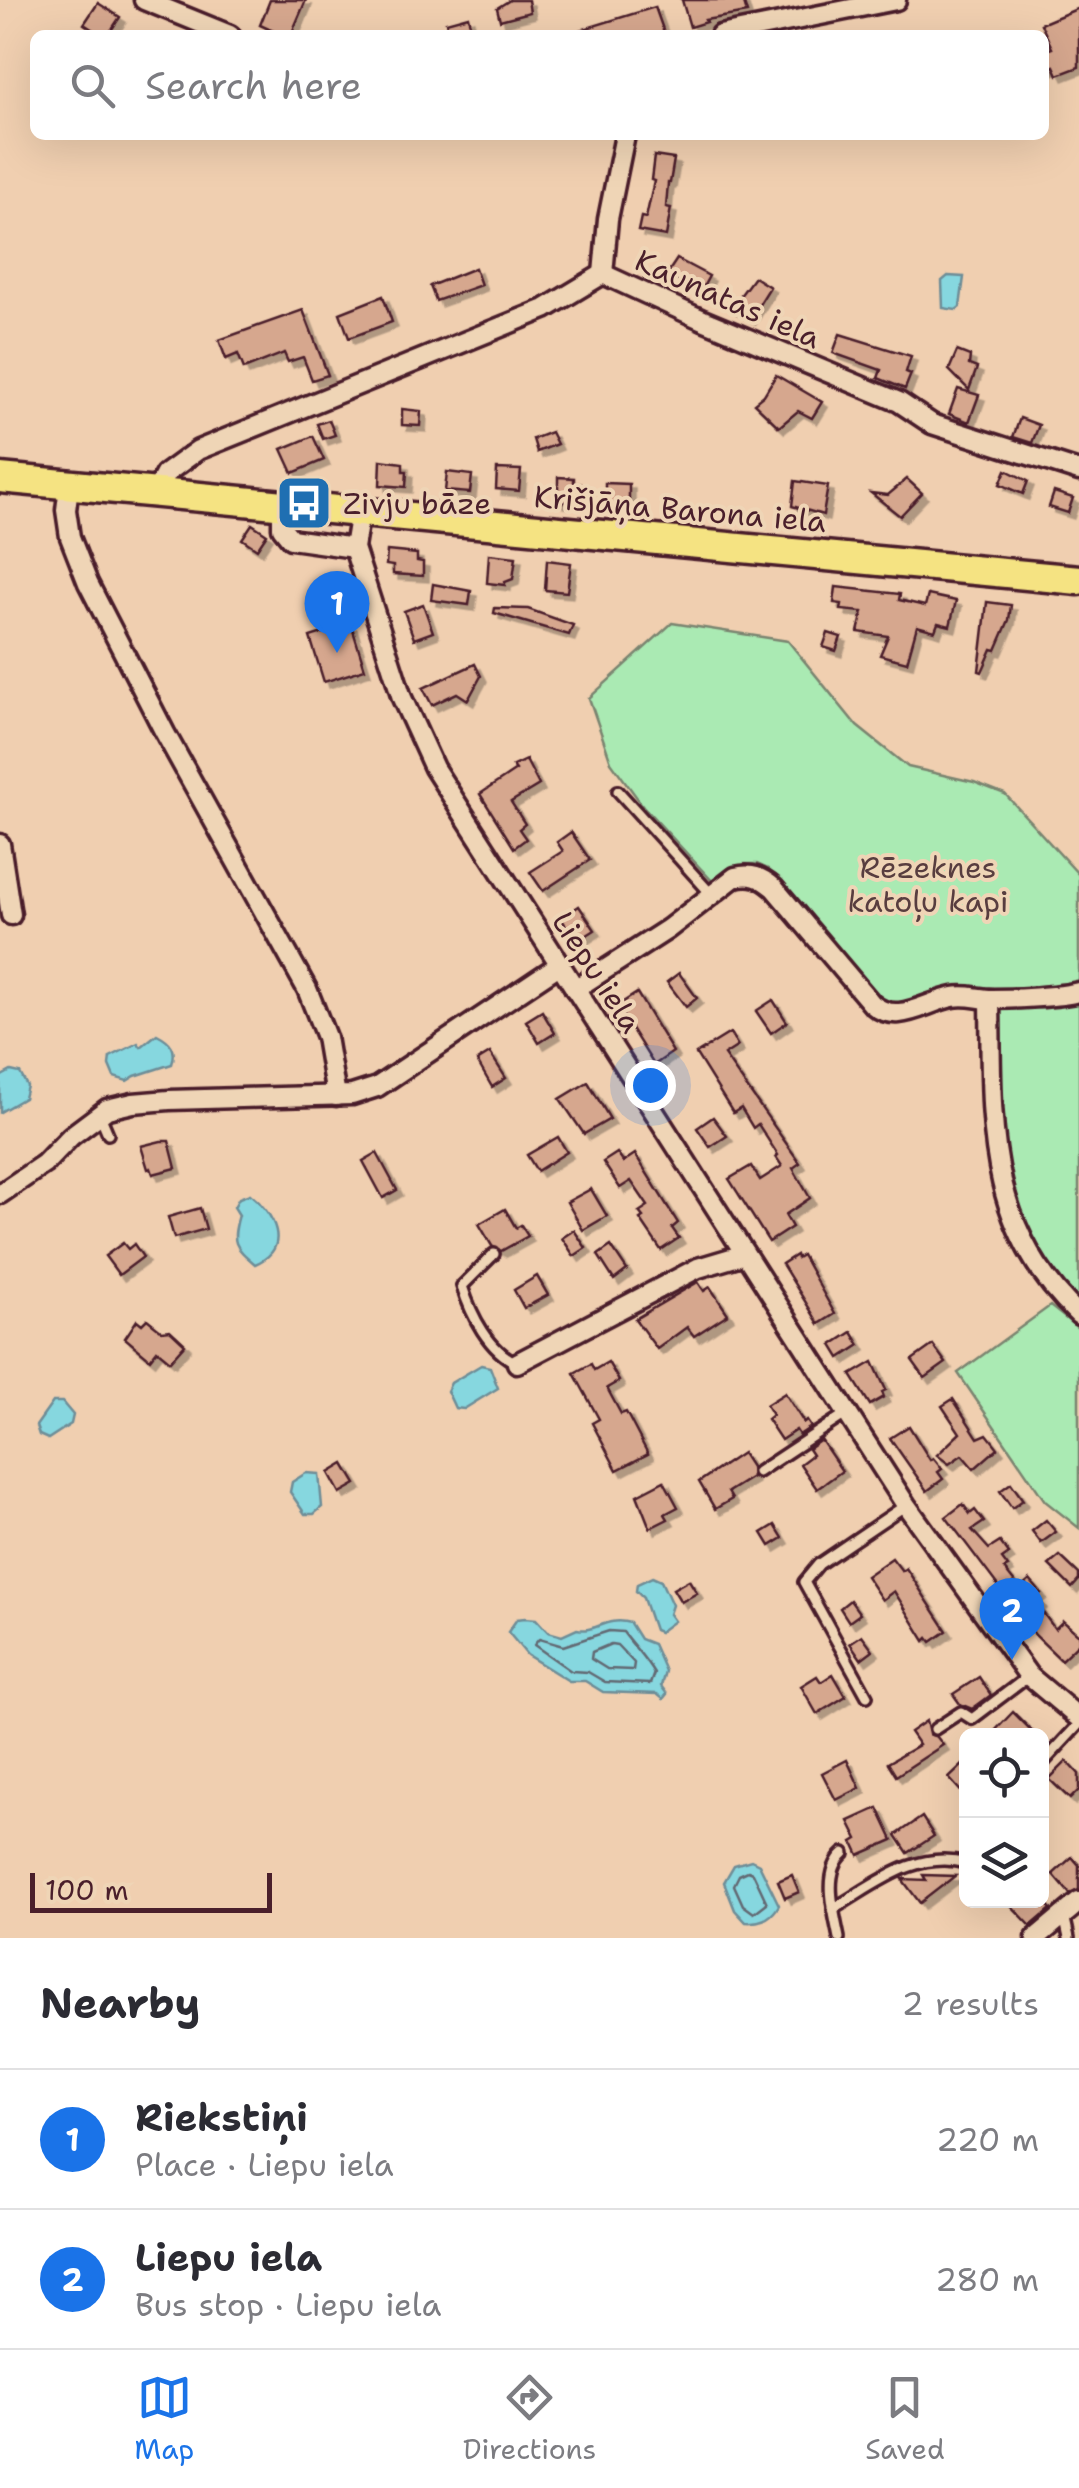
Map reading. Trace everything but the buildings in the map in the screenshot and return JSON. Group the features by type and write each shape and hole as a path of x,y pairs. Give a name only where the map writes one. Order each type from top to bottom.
{"main road":[{"name":"Krišjāņa Barona iela","path":"0,478 1079,580"}],"street":[{"path":"144,0 218,30"},
{"path":"750,30 896,0"},
{"path":"604,274 608,219 624,140"},
{"name":"Kaunatas iela","path":"154,495 165,474 198,450 545,309 604,274 900,402 932,424 1079,472"},
{"path":"69,486 66,510 70,538 83,572 165,733 307,989 326,1036 336,1096"},
{"path":"282,505 282,528 291,539 354,548"},
{"name":"Liepu iela","path":"360,511 354,548 402,698 434,768 906,1505 1029,1676 1079,1721"},
{"path":"0,844 10,915"},
{"path":"575,989 668,929 735,877 745,874 764,880 872,1004 887,1014 897,1015 969,995 990,999 1079,992"},
{"path":"0,1194 44,1164 71,1136 108,1109 133,1103 352,1095 377,1087 559,965"},
{"path":"990,999 993,1137 1001,1186 1038,1268 1060,1298 1079,1315"},
{"path":"517,1363 698,1268 745,1254"},
{"path":"1036,1938 1079,1902"}],"lane":[{"path":"618,791 712,895"},
{"path":"100,1115 108,1134"},
{"path":"494,1254 462,1286 498,1355 517,1363"},
{"path":"758,1472 847,1413"},
{"path":"867,1696 804,1582 819,1564 906,1505"},
{"path":"934,1729 961,1712 972,1720 1029,1676"},
{"path":"1049,1756 1079,1721"},
{"path":"839,1938 832,1871 844,1853"},
{"path":"834,1909 915,1862 931,1859 959,1862"},
{"path":"1064,1915 1070,1938"}],"green space":[{"name":"Rēzeknes katoļu kapi","path":"672,623 788,641 857,726 908,767 974,782 1005,794 1079,875 1079,1300 1051,1274 1016,1204 999,1159 994,1028 977,989 887,1006 803,914 768,869 744,864 715,884 643,806 611,762 589,698"},
{"path":"1050,1306 1079,1329 1079,1528 1045,1501 958,1373"}],"water":[{"path":"948,276 964,277 960,307 956,310 943,308 942,281"},
{"path":"157,1034 172,1046 172,1064 127,1081 114,1077 110,1057 138,1043 141,1047"},
{"path":"11,1071 20,1073 27,1086 24,1098 0,1112 0,1077"},
{"path":"250,1194 266,1211 276,1230 274,1249 255,1264 235,1238 239,1215 234,1207 239,1198"},
{"path":"481,1365 490,1367 498,1388 464,1409 455,1408 447,1391 451,1383"},
{"path":"53,1402 62,1402 73,1415 71,1424 48,1439 39,1435 36,1426"},
{"path":"306,1473 319,1474 322,1507 314,1514 305,1514 290,1492 292,1482"},
{"path":"652,1577 661,1581 672,1605 669,1614 674,1621 659,1632 654,1630 643,1598 636,1591 637,1584"},
{"path":"517,1619 536,1619 548,1632 562,1636 577,1629 630,1623 640,1639 653,1644 665,1671 661,1686 667,1694 663,1699 657,1694 603,1692 585,1681 569,1681 527,1655 508,1632"},
{"path":"751,1860 759,1864 779,1905 765,1919 746,1922 735,1910 724,1882 734,1865"}],"place":[{"name":"Zivju bāze","path":"304,503"},
{"name":"Riekstiņi","path":"337,653"},
{"name":"Liepu iela","path":"1012,1660"}]}
